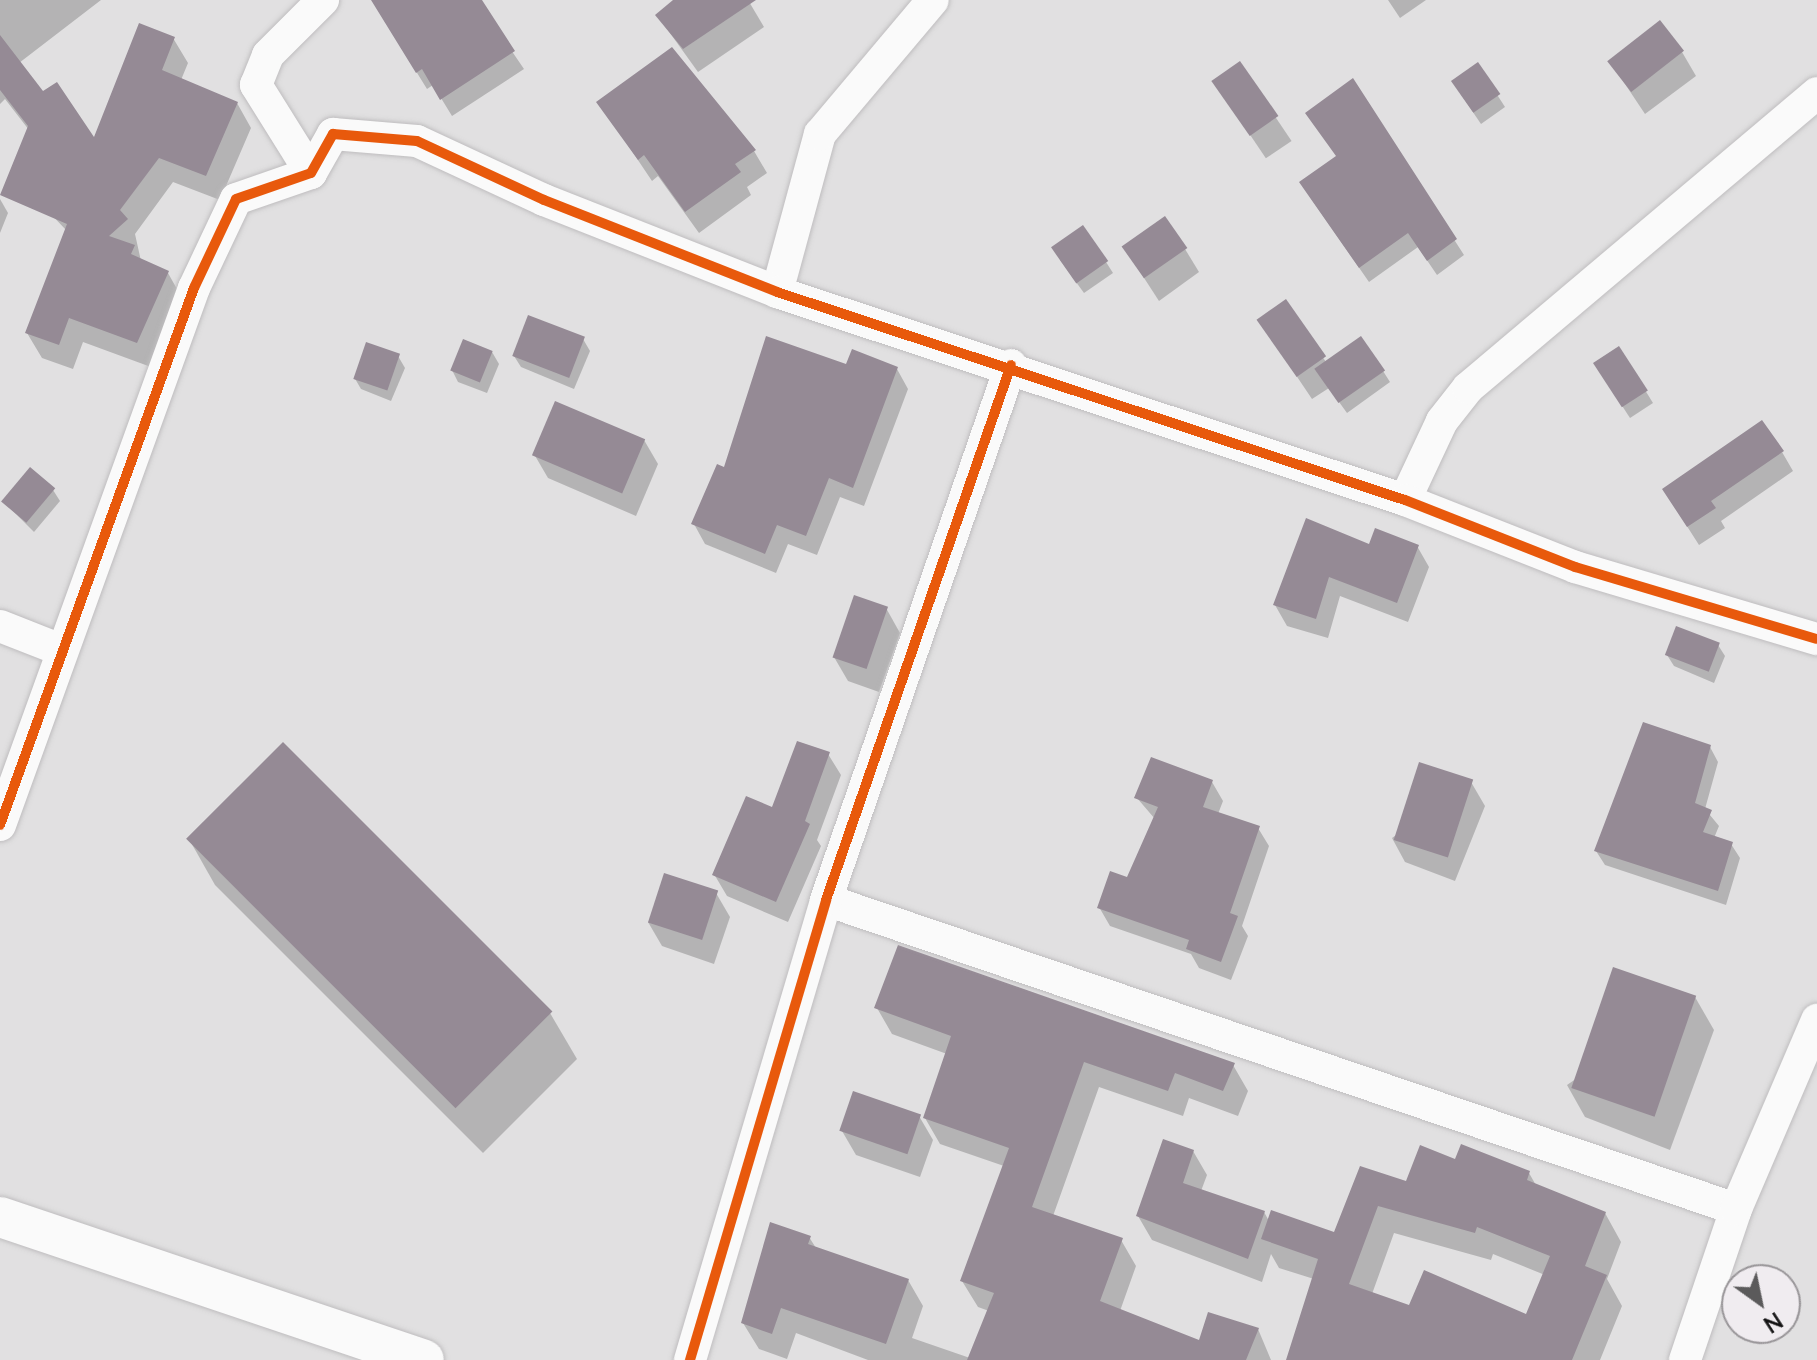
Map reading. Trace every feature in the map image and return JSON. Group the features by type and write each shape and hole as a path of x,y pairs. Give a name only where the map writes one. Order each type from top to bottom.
{"street":[{"path":"311,173 256,85 268,55 323,0"},
{"path":"777,292 820,134 933,0"},
{"path":"1405,500 1442,421 1478,379 1817,93"},
{"path":"0,825 194,288 236,199 311,173 333,134 417,141 544,200 777,292 1011,365 1405,500 1575,567 1817,639"},
{"path":"690,1360 826,900 1011,365"},
{"path":"0,626 61,650"},
{"path":"826,900 1736,1209"},
{"path":"1685,1360 1736,1209 1817,1020"},
{"path":"3,1221 361,1352 424,1360"}],"building":[{"path":"371,0 482,0 515,51 440,100 422,69 416,73"},
{"path":"673,0 756,0 683,49 655,15"},
{"path":"1660,20 1684,51 1631,92 1607,61"},
{"path":"139,23 175,37 162,70 238,102 206,176 159,158 120,210 128,219 109,236 135,245 131,254 169,271 137,343 69,318 59,345 25,333 67,224 0,195 28,126 0,90 0,35 43,91 57,82 94,137"},
{"path":"672,47 756,150 735,164 741,172 685,212 644,155 638,160 596,102"},
{"path":"1240,61 1278,116 1250,136 1211,81"},
{"path":"1478,62 1500,94 1473,113 1451,81"},
{"path":"1353,78 1457,239 1427,261 1408,233 1359,268 1299,182 1336,156 1305,113"},
{"path":"1165,216 1187,248 1144,278 1122,246"},
{"path":"1083,225 1108,261 1076,283 1051,247"},
{"path":"1286,299 1326,356 1297,377 1257,320"},
{"path":"528,315 585,337 569,378 512,356"},
{"path":"766,336 846,364 852,349 898,367 853,488 829,478 806,536 777,525 765,554 691,524 717,464 724,467"},
{"path":"1361,336 1385,370 1338,403 1314,369"},
{"path":"463,339 493,351 480,383 450,371"},
{"path":"366,342 400,354 387,391 353,379"},
{"path":"1619,346 1648,390 1622,407 1593,363"},
{"path":"555,401 645,439 622,494 532,455"},
{"path":"1762,420 1784,451 1711,501 1716,508 1687,527 1662,489"},
{"path":"30,467 55,488 26,523 1,501"},
{"path":"1306,518 1369,544 1375,528 1419,545 1397,603 1329,577 1316,619 1273,605"},
{"path":"854,595 888,607 867,669 833,657"},
{"path":"1676,626 1720,643 1709,672 1665,655"},
{"path":"1643,722 1711,745 1695,803 1712,810 1703,832 1733,842 1718,891 1594,851"},
{"path":"797,741 830,752 805,821 810,824 776,902 712,875 746,796 772,807"},
{"path":"283,742 552,1011 456,1108 186,839"},
{"path":"1151,757 1213,780 1203,807 1260,826 1230,913 1238,916 1221,962 1186,949 1189,940 1097,908 1110,871 1127,877 1158,807 1134,798"},
{"path":"1419,762 1473,780 1448,858 1394,840"},
{"path":"664,873 718,891 702,940 648,922"},
{"path":"898,945 1235,1063 1223,1091 1175,1073 1168,1091 1084,1062 1032,1207 1123,1238 1100,1301 1199,1340 1208,1312 1259,1328 1246,1360 967,1360 994,1293 960,1281 1009,1148 923,1118 951,1036 874,1008"},
{"path":"1613,967 1696,996 1655,1117 1571,1088"},
{"path":"853,1091 921,1114 907,1154 839,1131"},
{"path":"1163,1139 1194,1150 1183,1183 1265,1211 1248,1259 1136,1216"},
{"path":"1461,1144 1530,1171 1527,1180 1606,1212 1585,1266 1607,1275 1572,1360 1286,1360 1318,1259 1261,1239 1271,1210 1334,1232 1360,1166 1406,1181 1420,1145 1455,1159","holes":["1378,1206 1475,1233 1477,1227 1550,1256 1526,1314 1424,1270 1409,1305 1349,1284"]},
{"path":"770,1222 811,1236 808,1244 909,1279 886,1344 781,1308 772,1334 741,1323"}],"cycle path":[{"path":"0,825 194,288 236,199 311,173 333,134 417,141 544,200 777,292 1405,500 1575,567 1817,639"},
{"path":"690,1360 826,900 1011,365"}]}
